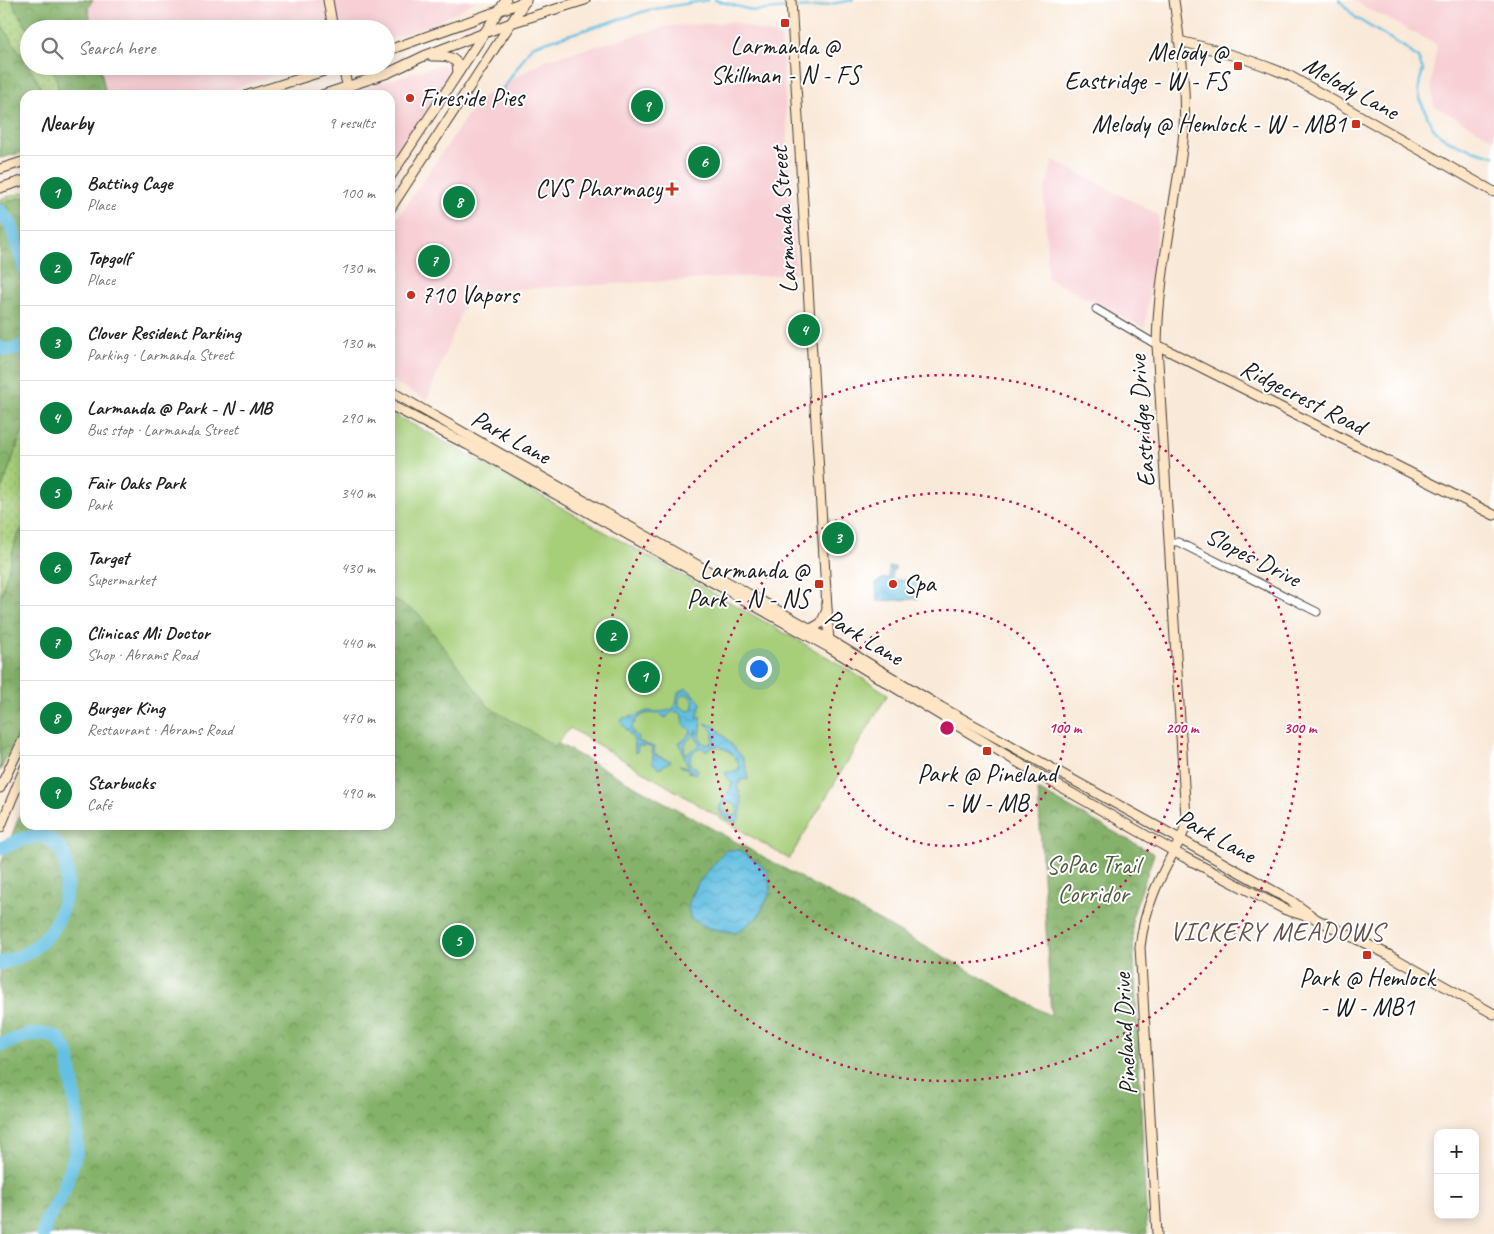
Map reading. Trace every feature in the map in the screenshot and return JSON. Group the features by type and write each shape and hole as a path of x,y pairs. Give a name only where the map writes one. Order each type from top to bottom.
{"main road":[{"path":"328,0 331,20"},
{"path":"395,169 506,0"},
{"path":"395,48 527,0"},
{"path":"395,199 527,0"},
{"path":"395,70 424,56 511,22 585,0"},
{"name":"Larmanda Street","path":"791,0 829,643"},
{"name":"Eastridge Drive","path":"1174,0 1184,94 1183,141 1162,281 1157,345 1186,806 1184,831 1180,840"},
{"name":"Melody Lane","path":"1179,41 1237,56 1290,76 1494,192"},
{"path":"424,56 452,58 457,63 458,73"},
{"path":"264,90 312,75"},
{"path":"344,75 348,87"},
{"path":"338,90 382,75"},
{"path":"0,168 20,162"},
{"path":"0,188 20,182"},
{"name":"Ridgecrest Road","path":"1157,345 1494,515"},
{"name":"Park Lane","path":"395,394 811,629 829,643"},
{"name":"Park Lane","path":"395,408 477,450 829,643 956,720 1029,769 1175,851 1286,910 1316,919 1389,955 1494,1014"},
{"path":"811,629 821,623 828,607"},
{"name":"Park Lane","path":"956,720 1036,758 1290,900 1316,919"},
{"path":"0,788 20,746"},
{"path":"1029,769 1036,758"},
{"path":"0,828 20,779"},
{"name":"Pineland Drive","path":"1157,1234 1140,947 1144,921 1151,897 1180,840"}],"street":[{"name":"Ridgecrest Road","path":"1096,309 1157,345"},
{"name":"Slopes Drive","path":"1169,542 1178,542 1317,612"}],"shaded area":[{"path":"93,0 477,0 435,24 395,37 395,20 90,20 88,7"},
{"path":"1352,0 1494,0 1494,139 1434,106 1431,83 1437,45"},
{"path":"732,22 781,37 796,274 469,292 427,400 395,383 395,222 478,100 545,60 669,26"},
{"path":"441,64 453,73 395,159 395,90 357,90"},
{"path":"102,75 275,75 229,90 105,90"},
{"path":"1053,160 1159,215 1145,328 1048,279 1044,193"}],"green space":[{"path":"0,0 86,0 90,20 20,20 20,75 102,75 105,90 20,90 20,153 0,158"},
{"path":"13,0 93,0 88,7 90,20 22,20 15,9"},
{"path":"0,22 20,53 20,75 34,75 41,90 20,90 20,153 0,158"},
{"path":"55,75 102,75 105,90 59,90"},
{"path":"20,193 20,729 0,771 0,199"},
{"path":"20,198 20,438 0,494 0,203"},
{"path":"395,416 829,658 888,694 789,859 570,728 555,746 489,707 419,614 395,600"},
{"path":"20,532 20,729 0,771 0,600 17,536"},
{"name":"SoPac Trail Corridor","path":"395,596 413,606 492,707 1051,1016 1038,790 1154,854 1132,918 1147,1234 0,1234 0,866 20,814 20,830 395,830"}],"water":[{"name":"Spa","path":"889,567 895,567 895,570 892,570 892,580 906,580 911,584 916,582 918,599 877,601 876,583 882,579 889,578"},
{"path":"687,688 701,703 697,719 700,716 702,742 707,745 714,741 712,730 705,723 716,727 743,758 748,780 742,779 737,787 742,805 736,823 722,816 719,809 732,784 725,773 738,770 739,765 731,753 717,747 706,751 701,747 690,758 690,764 698,770 696,774 687,772 692,771 679,765 688,766 679,742 683,741 691,731 683,723 684,720 680,712 672,712 666,718 656,714 644,714 637,719 631,728 635,735 638,736 637,741 654,747 655,755 671,761 662,768 658,768 651,761 653,759 652,748 638,746 635,753 634,740 621,722 623,718 636,716 647,711 661,712 671,710 676,705 678,692","holes":["686,694 693,699 694,708 688,711 679,706 679,699 682,695","697,729 695,736 700,744 686,755 684,747","728,802 736,805 738,815 731,816 724,812 722,806"]},
{"path":"726,850 739,850 759,863 768,873 771,891 758,917 736,933 708,928 690,918 688,905 698,883"}],"waterway":[{"path":"490,108 532,46 649,10 708,0"},
{"path":"715,0 754,11 789,8"},
{"path":"795,8 815,7 853,0"},
{"path":"1339,0 1356,18 1404,47 1418,58 1423,70 1419,86 1420,100 1434,129 1445,139 1453,143 1494,156"},
{"path":"0,211 11,225 20,253"},
{"path":"0,348 20,348"},
{"path":"0,849 34,836 44,837 55,843 62,852 66,864 67,878 63,905 53,928 30,951 0,963"},
{"path":"0,1045 28,1035 46,1034 59,1039 68,1054 77,1118 76,1152 63,1192 46,1222 43,1234"}],"place":[{"name":"Larmanda @ Skillman - N - FS","path":"785,23"},
{"name":"Melody @ Eastridge - W - FS","path":"1238,66"},
{"name":"Fireside Pies","path":"410,98"},
{"name":"Starbucks","path":"647,106"},
{"name":"Melody @ Hemlock - W - MB1","path":"1356,124"},
{"name":"Target","path":"704,162"},
{"name":"CVS Pharmacy","path":"672,189"},
{"name":"Burger King","path":"459,202"},
{"name":"Clinicas Mi Doctor","path":"434,261"},
{"name":"710 Vapors","path":"411,295"},
{"name":"Larmanda @ Park - N - MB","path":"804,330"},
{"name":"Clover Resident Parking","path":"838,538"},
{"name":"Larmanda @ Park - N - NS","path":"819,584"},
{"name":"Spa","path":"893,584"},
{"name":"Topgolf","path":"612,636"},
{"name":"Batting Cage","path":"644,677"},
{"name":"Park @ Pineland - W - MB","path":"987,751"},
{"name":"Fair Oaks Park","path":"458,941"},
{"name":"Park @ Hemlock - W - MB1","path":"1367,955"}],"district":[{"name":"VICKERY MEADOWS","path":"1277,931"}]}
